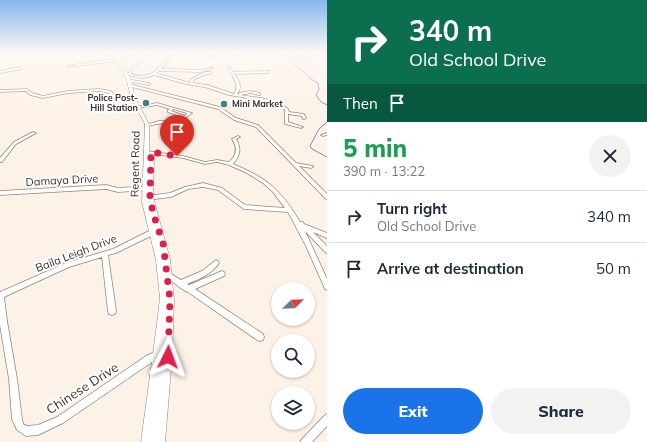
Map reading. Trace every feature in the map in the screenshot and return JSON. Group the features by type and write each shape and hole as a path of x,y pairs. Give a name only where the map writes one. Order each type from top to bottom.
{"main road":[{"name":"Regent Road","path":"127,74 130,78 136,98 149,125 147,188 156,230 164,298 147,442"},
{"name":"Regent Road","path":"130,78 133,98 140,107"},
{"name":"Regent Road","path":"156,230 163,243 170,300 168,357 159,442"}],"street":[{"path":"130,78 131,74"},
{"path":"130,78 155,74 191,84 206,86 224,93 276,102 286,108 286,122 301,127"},
{"path":"191,84 192,80 205,74"},
{"path":"232,74 239,84 239,91 236,95"},
{"path":"130,78 149,84"},
{"path":"130,78 220,108 235,118 257,126 327,198"},
{"path":"0,91 27,90 31,94 47,97 68,92 99,90 110,92 115,97 133,98"},
{"path":"236,95 250,92 259,94"},
{"path":"140,107 155,104 173,108 190,113 185,117 169,112 173,108"},
{"path":"287,113 303,115 304,118"},
{"path":"149,125 171,123 179,127"},
{"path":"0,160 15,142 34,133"},
{"path":"230,164 237,158 239,151 234,138 238,137"},
{"path":"148,152 177,156 204,163 217,161 230,164 266,183 279,196 298,223 327,287"},
{"path":"291,162 310,167"},
{"path":"148,198 171,195 187,188 203,185 220,189 244,207 289,210"},
{"name":"Damaya Drive","path":"0,193 106,187 118,190 147,188"},
{"path":"320,191 327,191"},
{"path":"298,223 327,236"},
{"path":"298,223 327,250"},
{"name":"Baila Leigh Drive","path":"0,295 68,265 105,254 156,230"},
{"path":"105,254 112,311"},
{"path":"180,284 201,274 213,267 216,263"},
{"path":"187,289 222,274"},
{"path":"168,275 260,337"},
{"name":"Chinese Drive","path":"0,295 13,379 17,419 20,427 26,430 38,430 60,420 158,354"},
{"path":"158,354 168,357"},
{"path":"305,442 327,419"}],"waterway":[{"path":"305,74 318,83 319,90 316,95 321,102 327,105"},
{"path":"327,122 319,129 310,146 312,149 327,157"}],"place":[{"name":"Police Post- Hill Station","path":"146,103"},
{"name":"Mini Market","path":"224,104"}],"route":[{"path":"168,357 170,300 163,243 153,213 150,197 151,152 177,156"}]}
